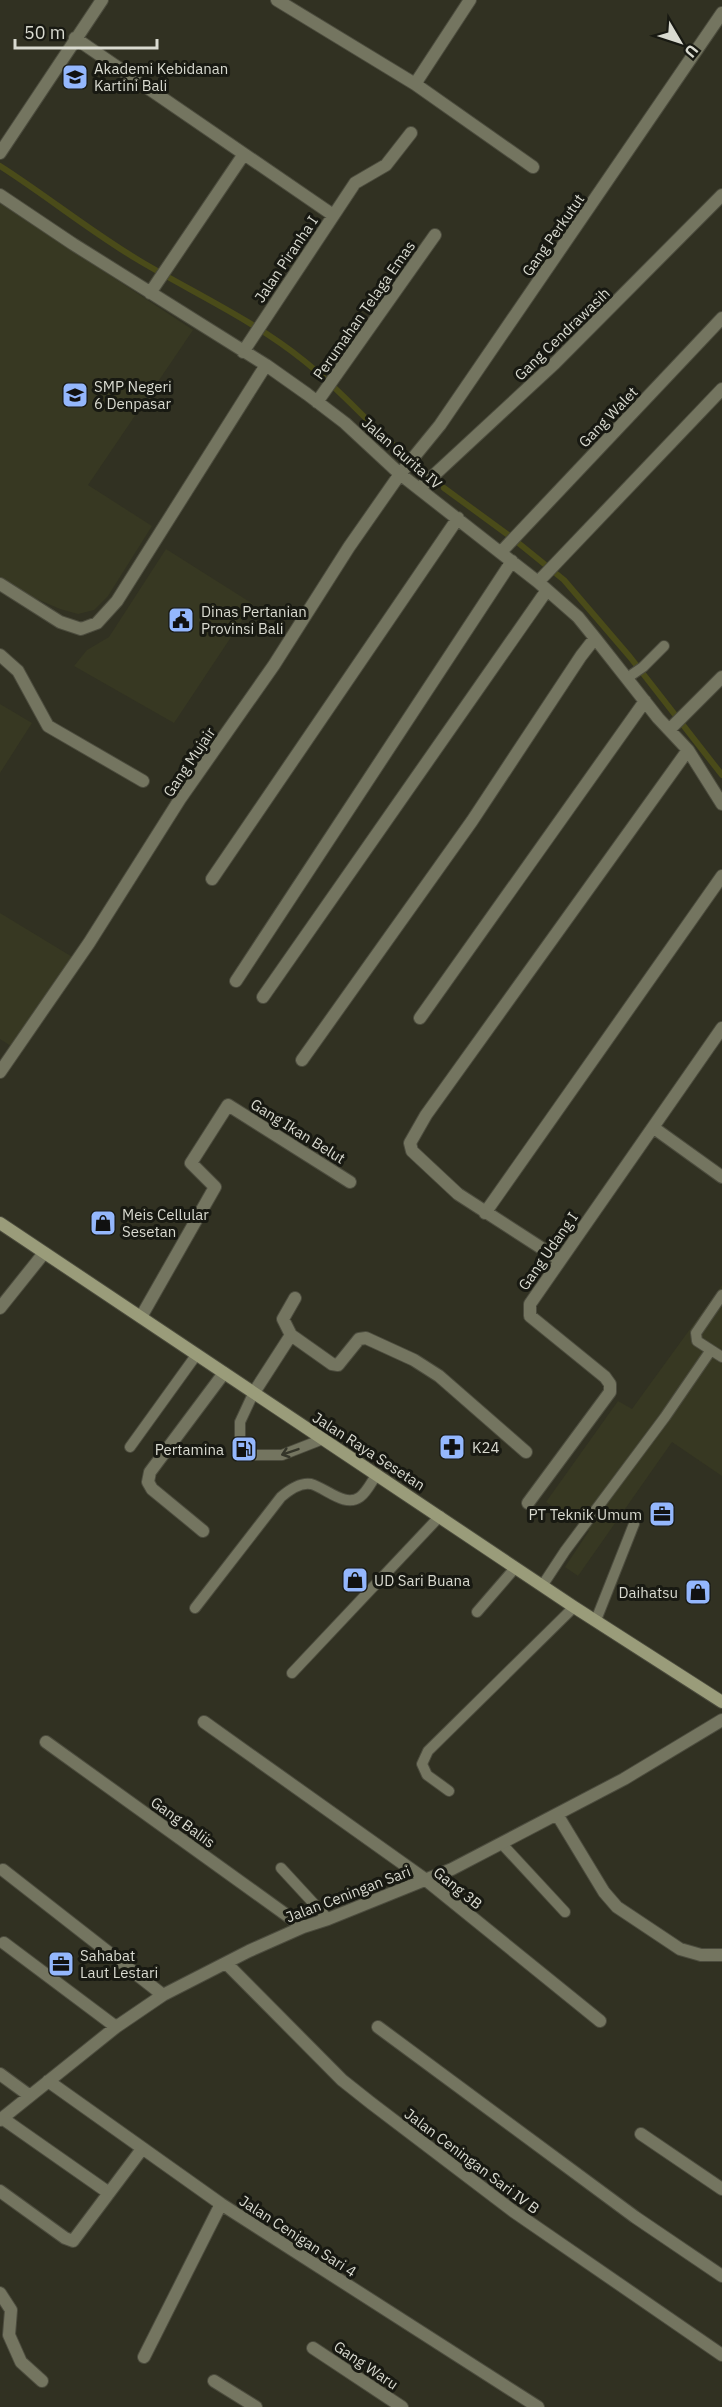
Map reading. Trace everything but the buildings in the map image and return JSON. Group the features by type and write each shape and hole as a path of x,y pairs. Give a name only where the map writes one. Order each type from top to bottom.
{"main road":[{"name":"Jalan Raya Sesetan","path":"0,1223 542,1586 722,1702"}],"street":[{"path":"0,153 102,0"},
{"path":"277,0 415,84 533,167"},
{"path":"415,84 470,0"},
{"name":"Gang Perkutut","path":"402,472 419,453 722,13"},
{"path":"75,38 333,215"},
{"name":"Jalan Piranha I","path":"244,349 356,183 386,165 411,133"},
{"path":"153,288 244,154"},
{"name":"Jalan Gurita IV","path":"0,195 153,288 319,400 419,489 503,549 512,561 542,584 578,617 595,638 635,673 645,701 679,721 688,750 722,804"},
{"name":"Gang Cendrawasih","path":"419,489 555,363 722,195"},
{"name":"Perumahan Telaga Emas","path":"319,400 435,235"},
{"name":"Gang Walet","path":"503,549 722,318"},
{"path":"0,585 60,622 81,629 97,623 117,602 266,365"},
{"path":"263,997 542,584 561,560 722,389"},
{"name":"Gang Mujair","path":"0,1072 89,943 180,799 274,665 349,547 402,472"},
{"path":"212,879 458,518"},
{"path":"236,981 512,561"},
{"path":"302,1060 472,821 595,638"},
{"path":"0,655 18,671 48,726 56,733 143,781"},
{"path":"679,721 722,677"},
{"path":"420,1018 645,701"},
{"path":"560,1260 458,1194 412,1151 410,1143 414,1134 688,750"},
{"path":"485,1213 722,876"},
{"name":"Gang Udang I","path":"528,1503 610,1392 610,1384 605,1377 530,1316 530,1304 722,1028"},
{"name":"Gang Ikan Belut","path":"141,1317 214,1187 191,1163 228,1105 350,1182"},
{"path":"654,1128 722,1177"},
{"path":"0,1308 44,1252"},
{"path":"295,1298 284,1319 291,1335 332,1364 341,1363 352,1346 359,1339 366,1338 414,1360 439,1376 526,1452"},
{"path":"253,1394 291,1335"},
{"path":"202,1531 152,1489 147,1482 150,1472 224,1372"},
{"name":"Jalan Ceningan Sari","path":"1,2119 116,2027 163,1995 249,1951 303,1927 426,1880 502,1844 624,1779 722,1720"},
{"name":"Gang 3B","path":"204,1722 426,1880 600,2021"},
{"name":"Gang Baliis","path":"46,1742 303,1927"},
{"path":"558,1815 604,1892 617,1907 680,1949 701,1955 722,1955"},
{"path":"3,1870 163,1995"},
{"path":"4,1943 116,2027"},
{"name":"Jalan Ceningan Sari IV B","path":"227,1964 342,2080 371,2103 513,2211 722,2355"},
{"path":"378,2027 635,2217 722,2276"},
{"path":"0,2074 30,2096"},
{"name":"Jalan Cenigan Sari 4","path":"48,2081 220,2204 538,2407"},
{"path":"1,2119 109,2193"},
{"path":"641,2134 722,2189"},
{"path":"0,2192 64,2238 73,2241 142,2149"},
{"path":"144,2357 220,2204"},
{"path":"0,2293 11,2310 9,2335 21,2362 42,2381"},
{"name":"Gang Waru","path":"313,2348 402,2407"},
{"path":"214,2381 256,2407"}],"lane":[{"path":"635,673 664,646"},
{"path":"722,1295 696,1333 697,1341 722,1358"},
{"path":"542,1586 711,1350"},
{"path":"130,1447 197,1354"},
{"path":"240,1436 240,1422 253,1394"},
{"path":"255,1455 282,1455 323,1439"},
{"path":"195,1608 281,1497 294,1487 310,1484 352,1501 362,1496 377,1474"},
{"path":"292,1673 440,1516"},
{"path":"596,1620 634,1524"},
{"path":"477,1612 515,1568"},
{"path":"449,1791 427,1776 422,1764 428,1751 574,1607"},
{"path":"502,1844 565,1912"},
{"path":"281,1868 328,1919"}],"shaded area":[{"name":"SMP Negeri 6 Denpasar","path":"0,203 193,330 88,485 152,526 108,596 94,610 78,614 60,609 0,583"},
{"name":"Dinas Pertanian Provinsi Bali","path":"166,549 253,604 174,723 74,666 87,650 109,637"},
{"path":"0,704 32,723 0,773"},
{"path":"0,913 74,958 14,1048 0,1039"},
{"path":"722,1285 722,1476 672,1442 578,1576 565,1567 589,1531 546,1502 618,1401 632,1409"}],"waterway":[{"path":"0,166 122,250 244,320 284,346 319,373 423,471"},
{"path":"444,488 511,537 564,580 630,657 722,775"}],"place":[{"name":"Akademi Kebidanan Kartini Bali","path":"75,77"},
{"name":"SMP Negeri 6 Denpasar","path":"75,395"},
{"name":"Dinas Pertanian Provinsi Bali","path":"181,620"},
{"name":"Meis Cellular Sesetan","path":"103,1223"},
{"name":"K24","path":"452,1447"},
{"name":"Pertamina","path":"244,1449"},
{"name":"PT Teknik Umum","path":"662,1514"},
{"name":"UD Sari Buana","path":"355,1580"},
{"name":"Daihatsu","path":"698,1592"},
{"name":"Sahabat Laut Lestari","path":"61,1964"}]}
